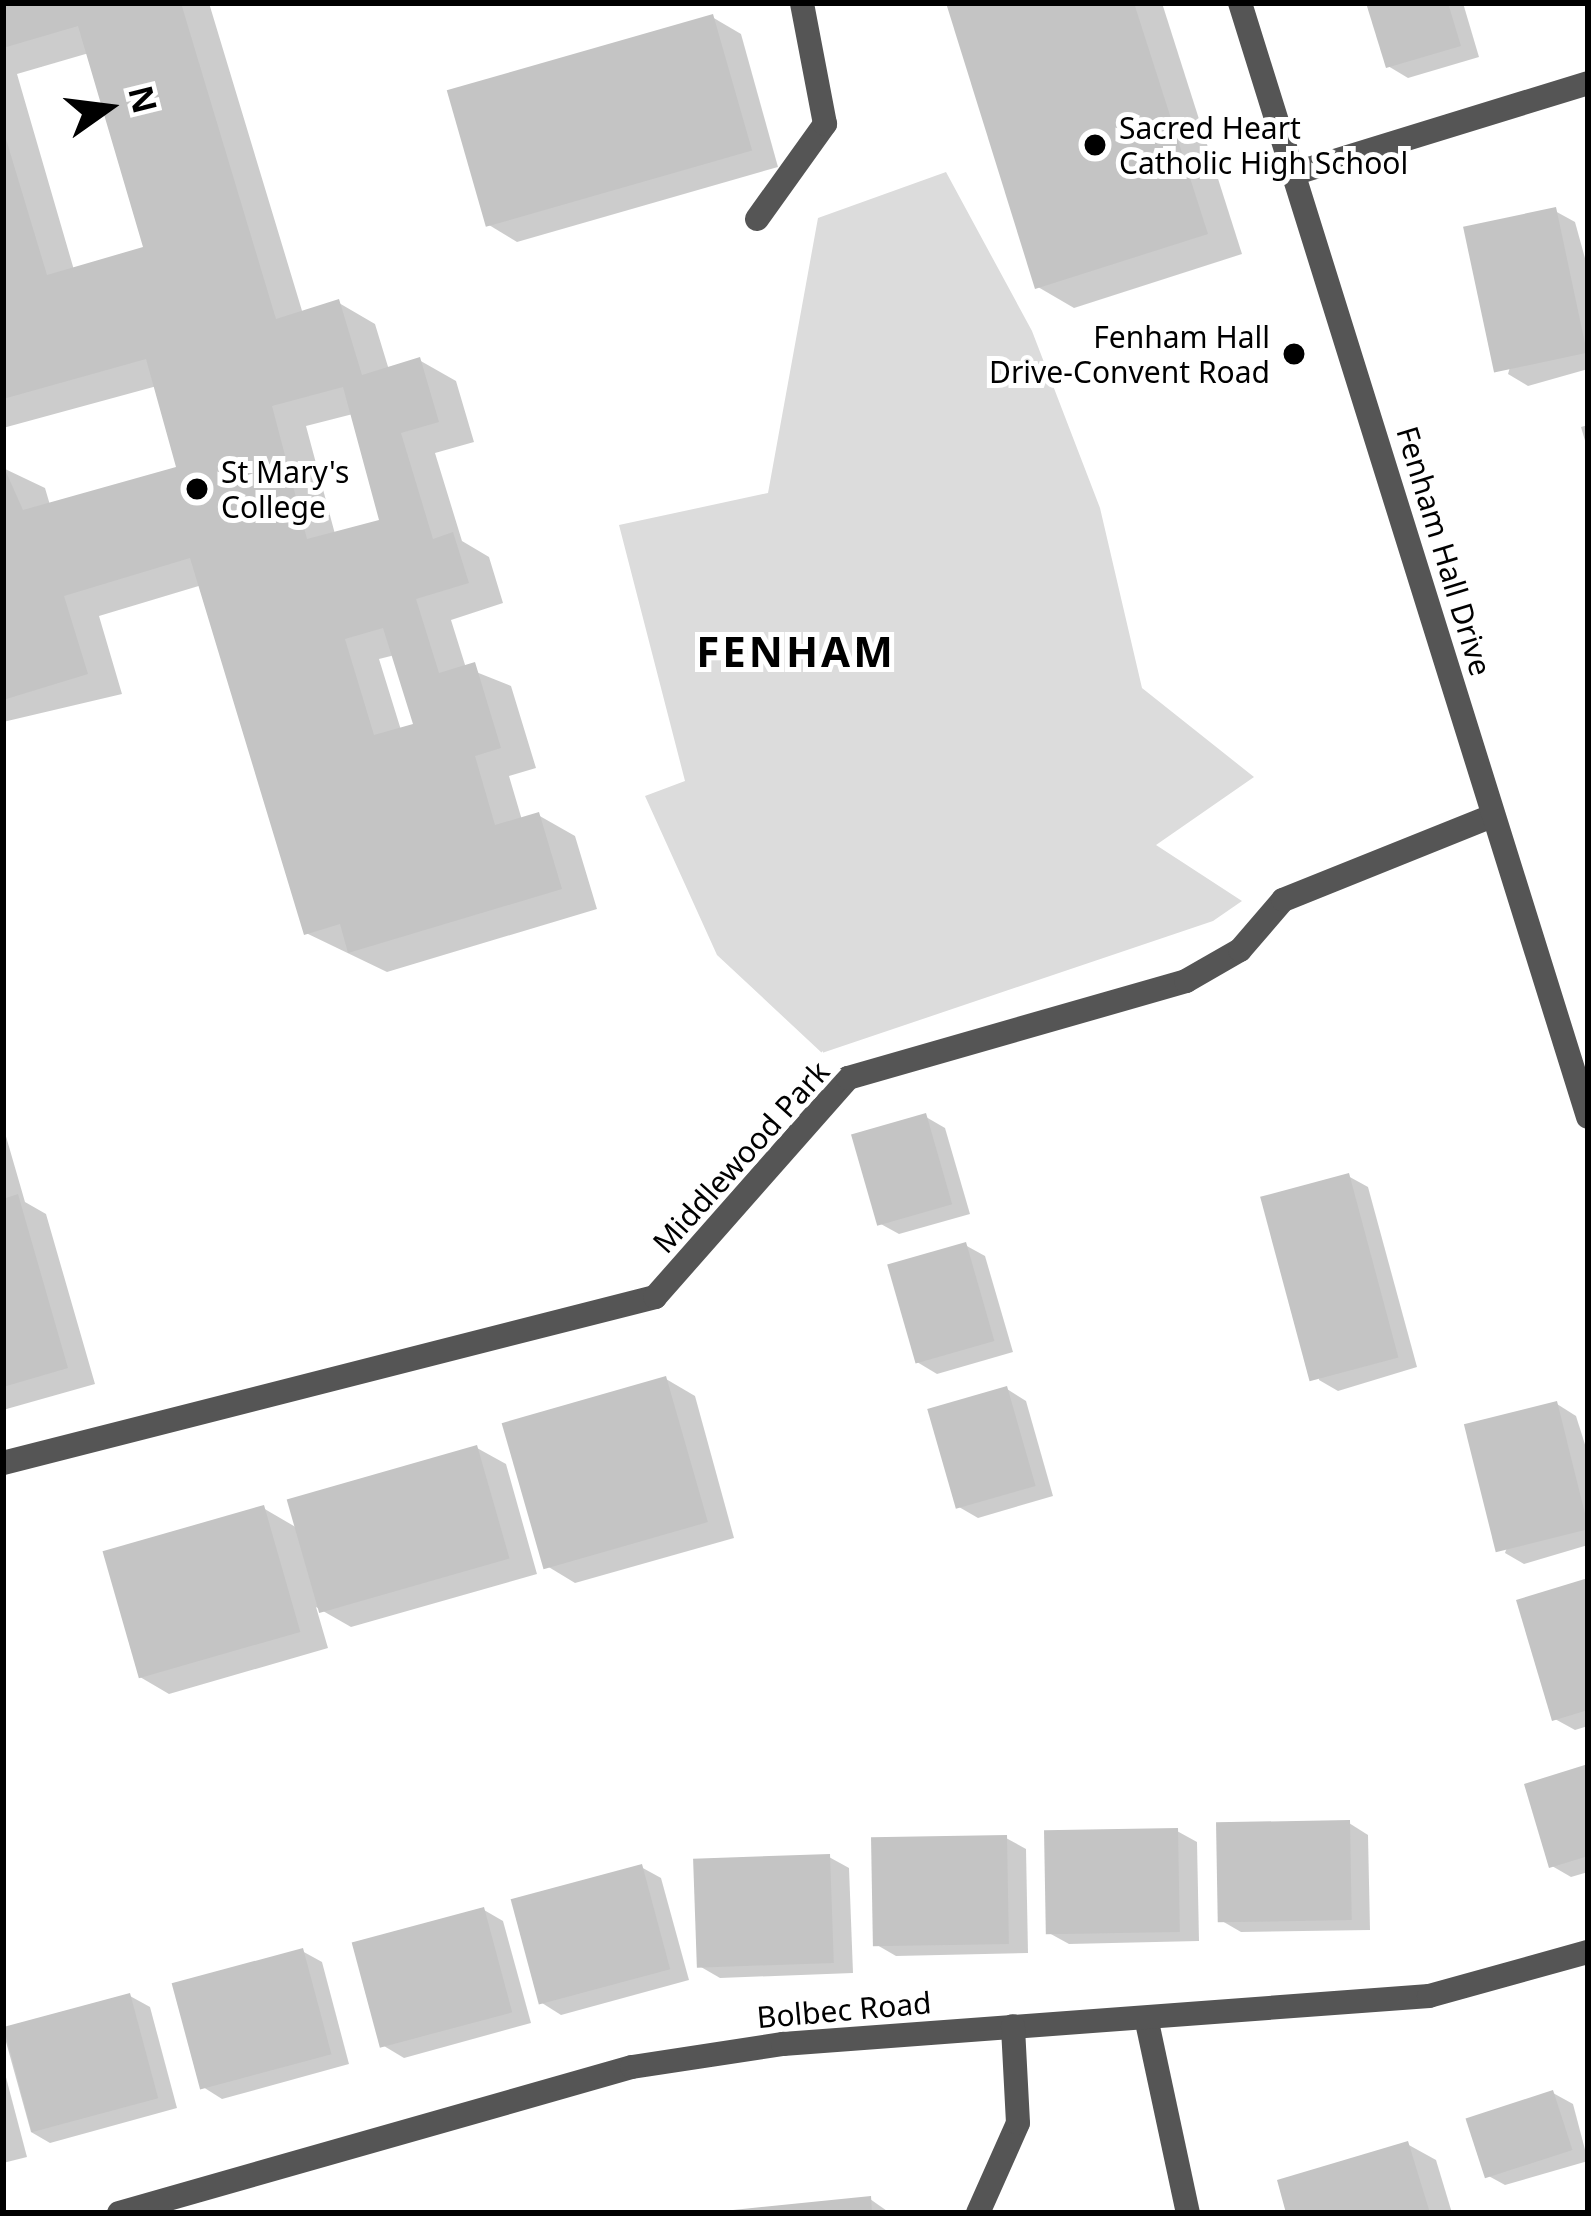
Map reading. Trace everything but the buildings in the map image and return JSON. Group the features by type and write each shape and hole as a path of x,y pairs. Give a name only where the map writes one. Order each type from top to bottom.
{"street":[{"path":"757,219 825,124 802,3"},
{"name":"Fenham Hall Drive","path":"1240,3 1299,172 1588,1118"},
{"path":"1299,172 1588,83"},
{"name":"Middlewood Park","path":"3,1463 656,1298 848,1078 1186,981 1240,950 1283,900 1492,816"},
{"name":"Bolbec Road","path":"119,2213 632,2067 1012,2026 1147,2022 1429,1996 1588,1952"},
{"path":"1147,2022 1188,2213"},
{"path":"977,2213 1018,2123 1012,2026"}],"shaded area":[{"path":"946,172 1032,331 1100,508 1142,688 1254,777 1156,845 1242,901 1213,921 822,1053 717,955 645,796 685,781 619,525 768,493 818,218"}],"place":[{"name":"Sacred Heart Catholic High School","path":"1095,145"},
{"name":"Fenham Hall Drive-Convent Road","path":"1294,354"},
{"name":"St Mary's College","path":"197,489"}],"district":[{"name":"FENHAM","path":"796,651"}]}
